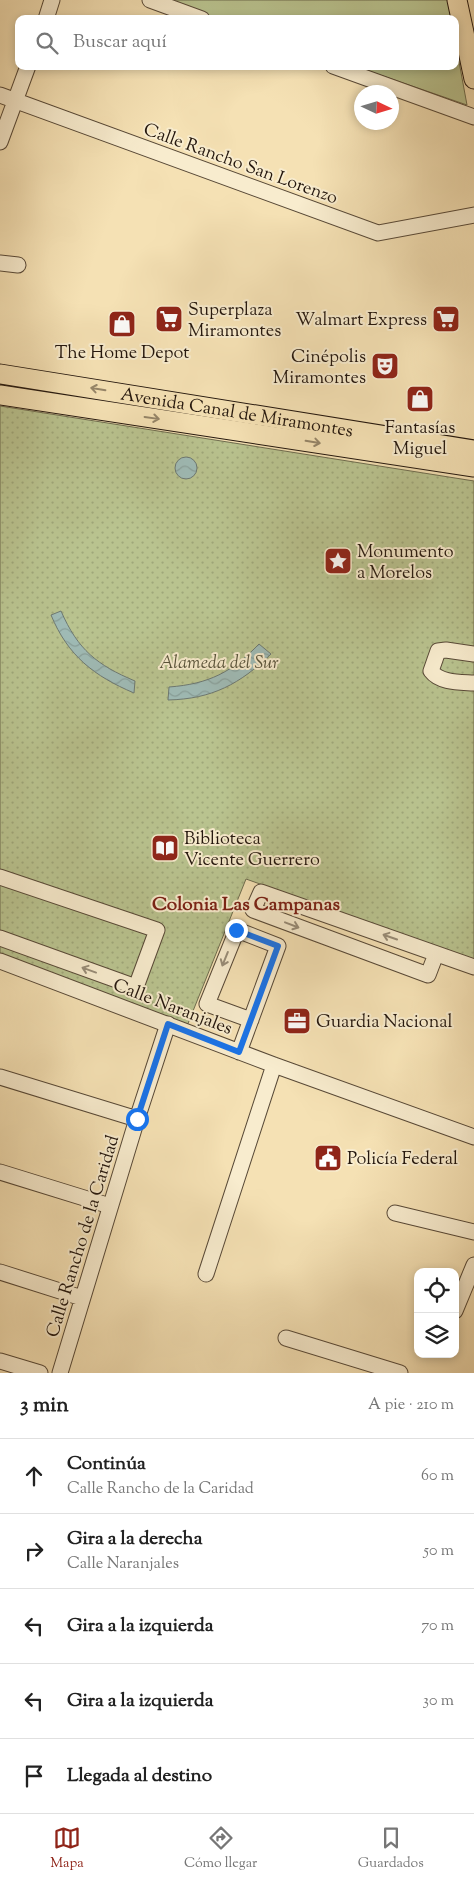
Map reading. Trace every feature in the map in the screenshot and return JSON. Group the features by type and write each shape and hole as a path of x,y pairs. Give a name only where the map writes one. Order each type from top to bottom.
{"main road":[{"path":"457,0 474,79"},
{"name":"Avenida Canal de Miramontes","path":"0,374 474,450"},
{"name":"Avenida Canal de Miramontes","path":"0,395 474,467"}],"street":[{"path":"47,15 52,0"},
{"path":"150,0 191,15"},
{"path":"0,142 27,70"},
{"path":"344,70 474,117"},
{"name":"Calle Rancho San Lorenzo","path":"0,95 378,233 474,215"},
{"path":"0,263 18,265"},
{"path":"474,654 446,650 438,651 432,671 435,676 443,680 474,683"},
{"path":"0,877 157,930 136,987 0,938"},
{"path":"436,954 428,975 253,910 261,892 474,967"},
{"path":"239,1052 278,946 236,930 207,1004 250,1020"},
{"name":"Calle Naranjales","path":"0,961 274,1065 474,1137"},
{"name":"Calle Rancho de la Caridad","path":"60,1373 110,1206 168,1024"},
{"path":"206,1274 274,1065"},
{"path":"0,1076 137,1119"},
{"path":"0,1172 110,1206"},
{"path":"395,1213 474,1232"},
{"path":"459,1301 474,1265"},
{"path":"0,1272 82,1298"},
{"path":"286,1338 400,1373"},
{"path":"0,1361 40,1373"}],"green space":[{"path":"162,0 448,0 450,15 205,15"},
{"path":"459,62 467,105 366,70 459,70"},
{"name":"Alameda del Sur","path":"0,406 474,481 474,960 246,879 187,1026 0,955"}],"water":[{"path":"186,457 194,460 197,468 194,476 186,479 178,476 175,468 178,460"},
{"path":"61,611 74,636 90,655 110,669 135,681 134,693 95,672 74,653 51,615"},
{"path":"259,644 271,654 248,674 212,693 198,697 168,700 169,687 196,683 219,675 239,662"}],"place":[{"name":"Superplaza Miramontes","path":"169,319"},
{"name":"Walmart Express","path":"446,319"},
{"name":"The Home Depot","path":"122,324"},
{"name":"Cinépolis Miramontes","path":"385,366"},
{"name":"Fantasías Miguel","path":"420,399"},
{"name":"Monumento a Morelos","path":"338,561"},
{"name":"Biblioteca Vicente Guerrero","path":"165,848"},
{"name":"Guardia Nacional","path":"297,1021"},
{"name":"Policía Federal","path":"328,1158"}],"district":[{"name":"Colonia Las Campanas","path":"246,903"}],"route":[{"path":"137,1119 168,1024 239,1052 278,946 236,930"}]}
